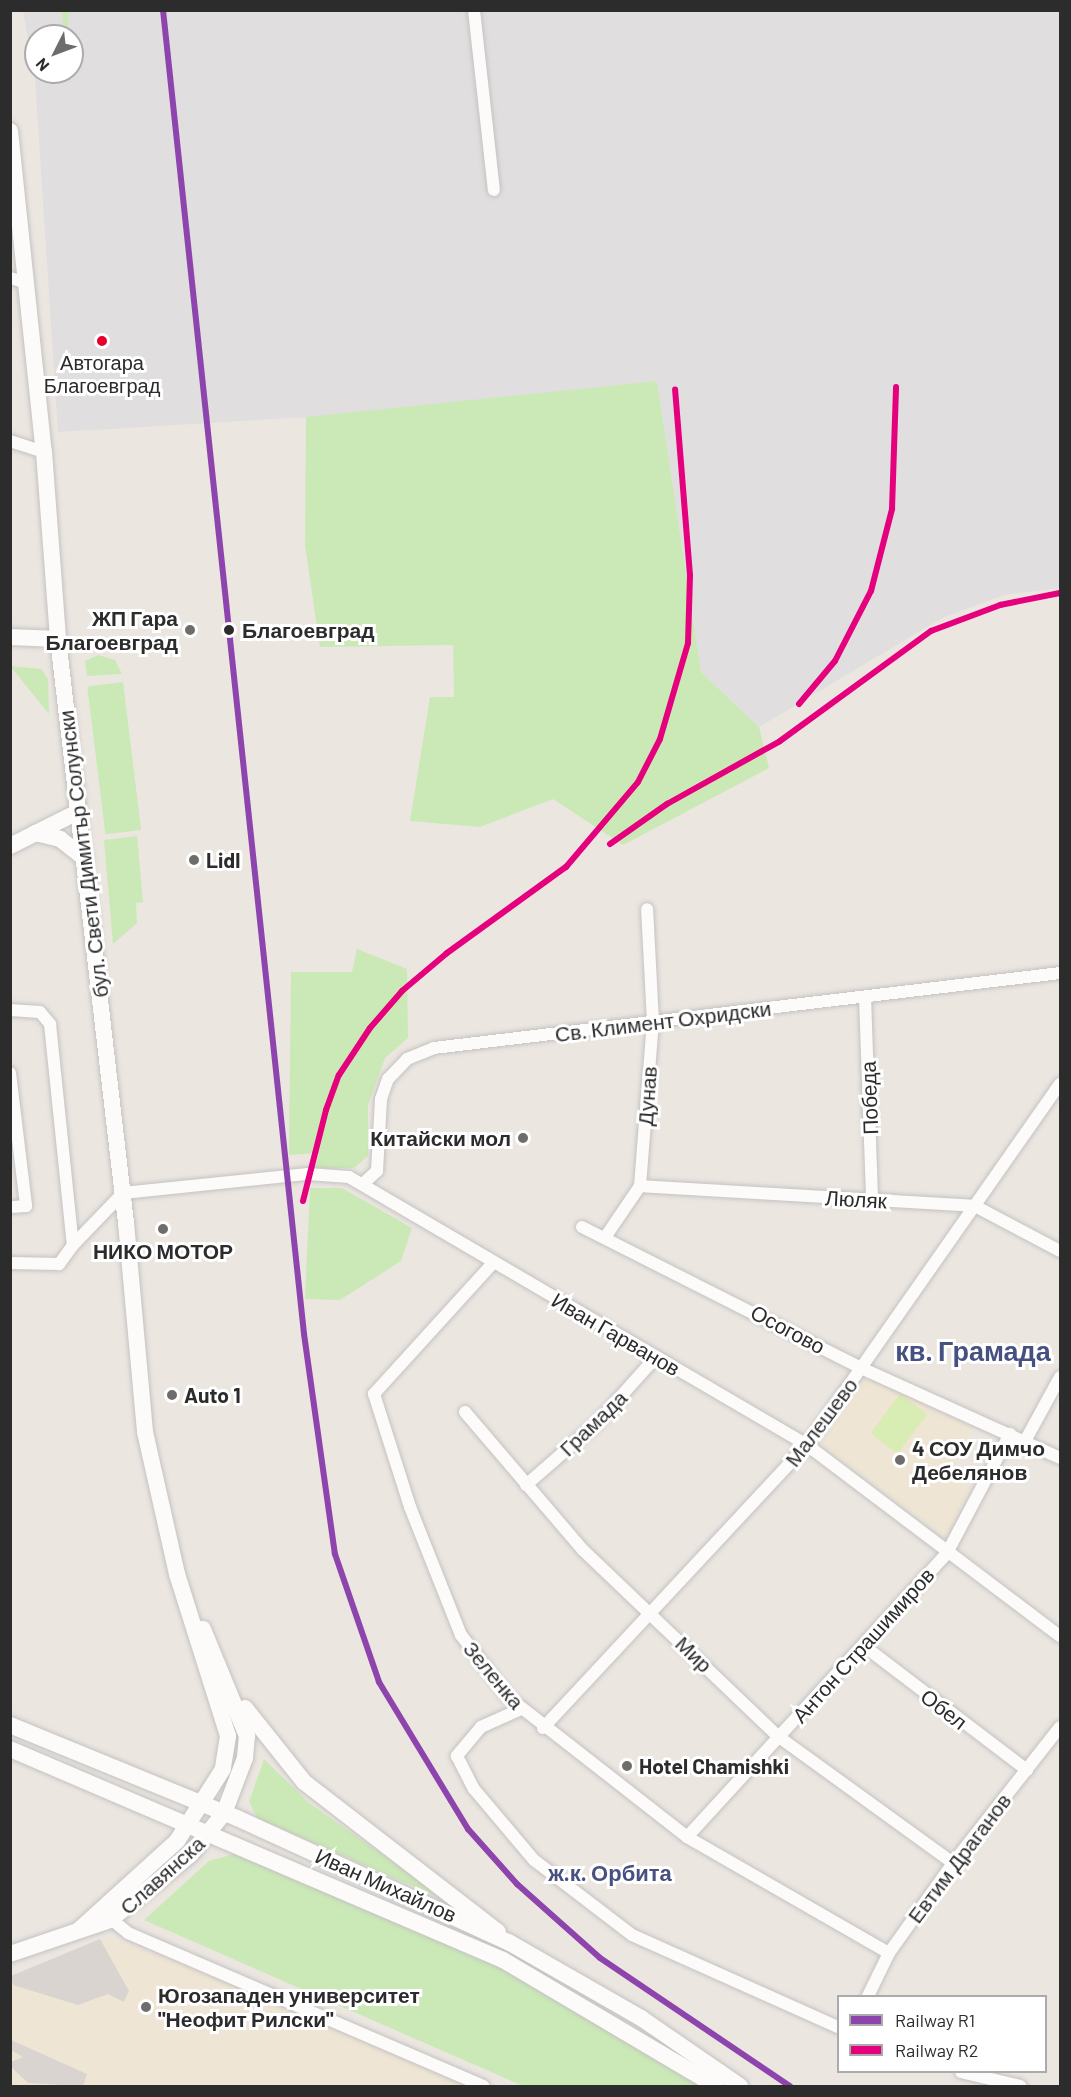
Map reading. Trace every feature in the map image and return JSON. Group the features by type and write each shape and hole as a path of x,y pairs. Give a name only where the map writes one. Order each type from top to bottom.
{"main road":[{"name":"бул. Свети Димитър Солунски","path":"10,131 19,280 45,452 58,639 123,1193 145,1432 177,1574 228,1736 223,1769 190,1822"},
{"path":"10,637 58,639"},
{"path":"10,846 78,812"},
{"path":"35,834 60,839 84,858"},
{"name":"бул. Свети Димитър Солунски","path":"177,1574 229,1682 247,1736 245,1758 224,1813 211,1831"},
{"path":"229,1682 254,1723 304,1782 510,1943"},
{"name":"Иван Михайлов","path":"10,1725 224,1813 510,1943 641,2018 740,2086"},
{"name":"Иван Михайлов","path":"10,1749 190,1822 503,1959 716,2086"},
{"name":"Славянска","path":"106,1915 150,1869 190,1822"},
{"name":"Славянска","path":"10,1954 80,1929 106,1915 211,1831"}],"street":[{"path":"474,10 494,190"},
{"path":"10,441 45,452"},
{"name":"Дунав","path":"606,1236 640,1186 653,1022 647,909"},
{"name":"Св. Климент Охридски","path":"364,1184 377,1171 384,1088 407,1059 434,1048 1060,973"},
{"name":"Победа","path":"865,997 872,1199"},
{"path":"10,1010 40,1012 50,1024 73,1245"},
{"path":"10,1073 26,1206 10,1207"},
{"name":"Малешево","path":"543,1728 653,1614 807,1445 1060,1084"},
{"name":"Иван Гарванов","path":"123,1193 308,1174 364,1184 493,1263 807,1445 946,1553 1060,1636"},
{"name":"Люляк","path":"640,1186 975,1206 1060,1251"},
{"path":"10,1263 59,1264 73,1245 123,1193"},
{"name":"Осогово","path":"582,1227 606,1236 861,1368 1060,1458"},
{"name":"Зеленка","path":"493,1263 374,1394 410,1507 459,1630 521,1709 687,1837 889,1953"},
{"name":"Грамада","path":"526,1485 596,1424 656,1357"},
{"path":"1025,1441 1060,1377"},
{"name":"Мир","path":"465,1412 583,1550 653,1614 779,1737 953,1863"},
{"name":"Антон Страшимиров","path":"687,1837 864,1646 946,1553 1010,1434"},
{"name":"Обел","path":"864,1646 1027,1770"},
{"path":"521,1709 481,1727 457,1755 474,1790 534,1860 632,1935 837,2027"},
{"name":"Евтим Драганов","path":"868,1995 889,1953 953,1863 1060,1727"},
{"path":"106,1915 138,1937 484,2086"},
{"path":"965,2073 1020,2086"}],"shaded area":[{"path":"23,11 1060,11 1060,588 1004,595 942,618 759,727 701,672 657,381 360,414 58,432 35,84 84,84 84,24 25,24"},
{"name":"4 СОУ Димчо Дебелянов","path":"866,1378 974,1425 949,1476 971,1488 946,1537 821,1444"},
{"name":"Югозападен университет \"Неофит Рилски\"","path":"107,1937 189,1966 470,2086 11,2086 10,1976"},
{"path":"100,1939 129,1991 124,2002 108,1994 78,2005 13,1985 11,1976"},
{"path":"11,2040 87,2074 83,2086 28,2083 11,2067 11,2062 23,2057 11,2050"}],"green space":[{"path":"62,11 69,11 68,24 63,24"},
{"path":"657,381 701,672 759,727 769,768 623,845 553,799 480,827 410,821 430,697 454,697 453,645 320,647 305,546 306,417"},
{"path":"98,655 115,660 122,674 87,676 85,661"},
{"path":"10,666 41,669 48,679 49,714"},
{"path":"123,682 141,830 105,834 87,686"},
{"path":"137,836 143,902 136,903 137,923 113,944 104,840"},
{"path":"357,949 407,969 408,1038 385,1058 368,1105 368,1156 354,1168 315,1168 319,1153 289,1155 291,972 352,972"},
{"path":"310,1188 342,1188 412,1228 401,1261 340,1300 305,1299"},
{"path":"900,1394 927,1414 898,1454 871,1433"},
{"path":"264,1759 309,1803 450,1902 258,1819 249,1802"},
{"path":"234,1854 484,1959 606,2024 707,2086 523,2086 144,1920 209,1861"}],"rail line":[{"name":"R1","path":"163,10 304,1334 335,1554 379,1682 468,1829 517,1884 600,1958 790,2086"},
{"name":"R2","path":"799,704 835,661 871,591 892,509 896,387"},
{"name":"R2","path":"303,1201 326,1110 339,1075 370,1028 402,991 447,953 566,867 638,782 660,739 688,643 690,575 675,390"},
{"name":"R2","path":"610,844 667,804 780,741 931,631 1000,605 1060,593"}],"place":[{"name":"Автогара Благоевград","path":"102,341"},
{"name":"ЖП Гара Благоевград","path":"190,630"},
{"name":"Благоевград","path":"229,630"},
{"name":"Lidl","path":"194,860"},
{"name":"Китайски мол","path":"523,1138"},
{"name":"НИКО МОТОР","path":"163,1229"},
{"name":"Auto 1","path":"172,1395"},
{"name":"4 СОУ Димчо Дебелянов","path":"900,1460"},
{"name":"Hotel Chamishki","path":"627,1766"},
{"name":"Югозападен университет \"Неофит Рилски\"","path":"146,2007"}],"district":[{"name":"кв. Грамада","path":"973,1351"},
{"name":"ж.к. Орбита","path":"610,1873"}]}
